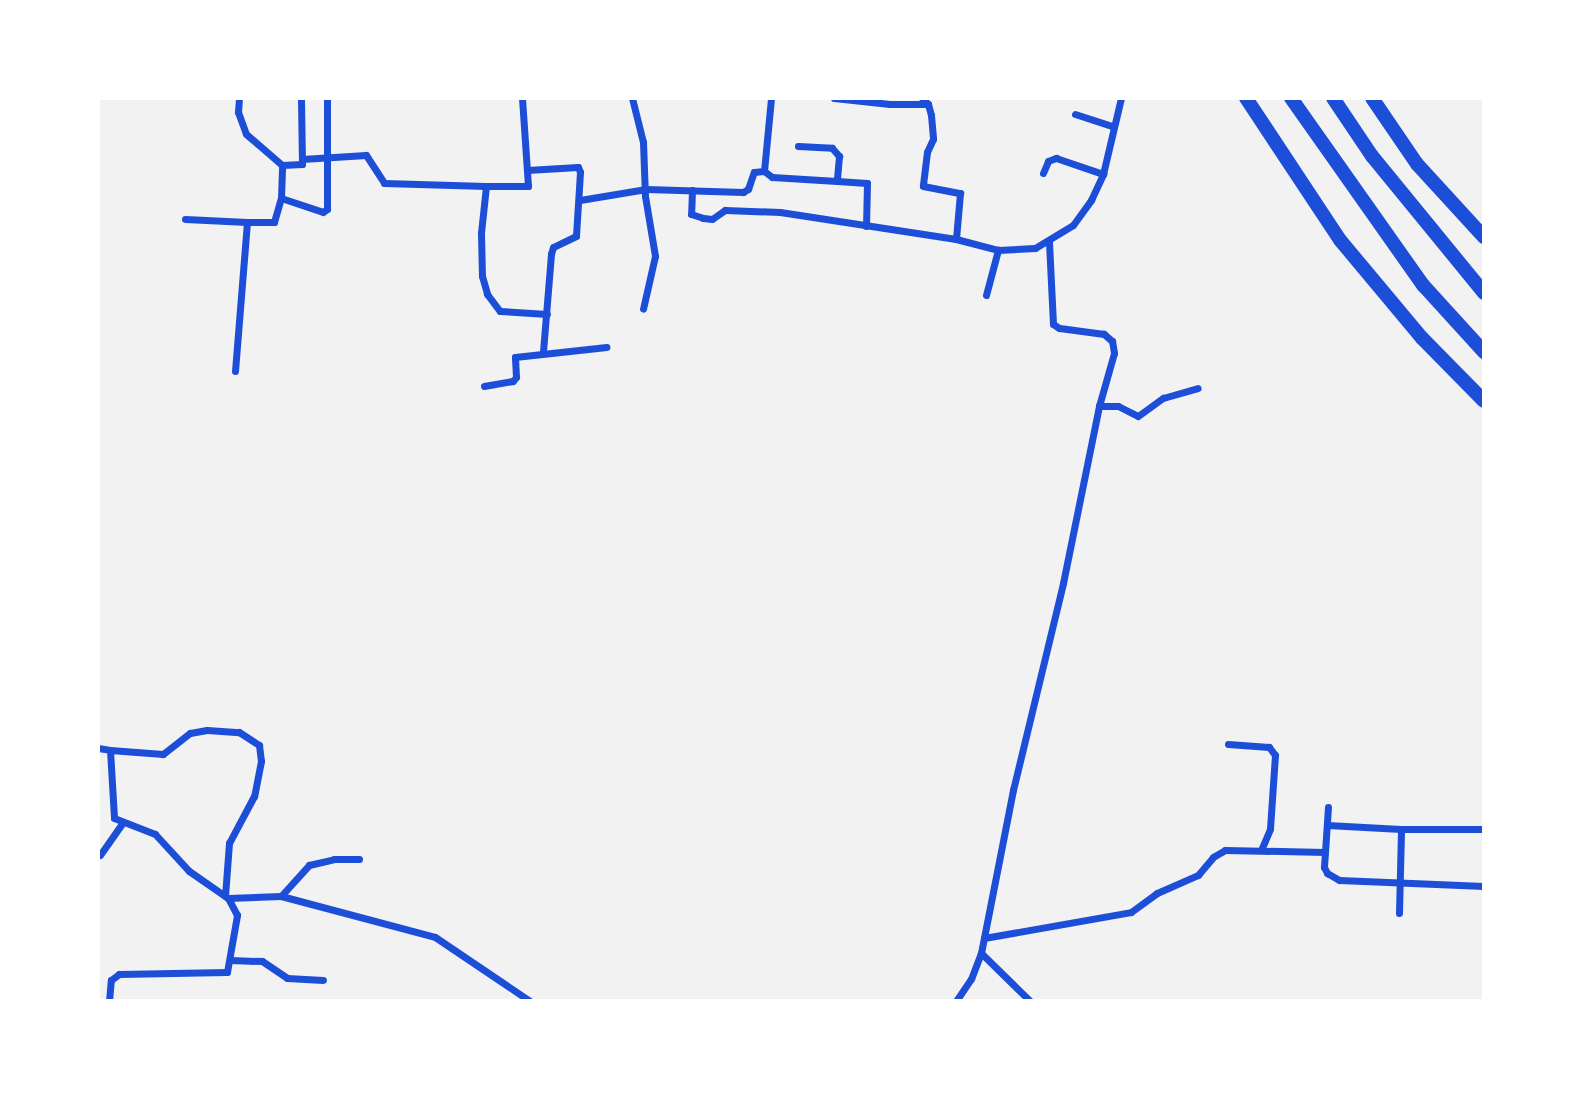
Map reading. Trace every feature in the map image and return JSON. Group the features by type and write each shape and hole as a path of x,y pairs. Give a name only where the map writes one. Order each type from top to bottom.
{"highway":[{"path":"1246,98 1340,240 1422,338 1484,401"},
{"path":"1291,98 1423,285 1484,352"},
{"path":"1333,98 1372,156 1484,293"},
{"path":"1372,98 1417,164 1484,237"}],"street":[{"path":"239,98 237,112 246,134 282,165 301,166 300,98"},
{"path":"281,198 326,211 327,98"},
{"path":"302,159 327,155 366,155 384,183 527,188 522,98"},
{"path":"632,98 643,142 655,256 643,309"},
{"path":"764,171 771,98"},
{"path":"834,98 890,104 925,101 933,139 927,152 923,186 960,193 956,239"},
{"path":"692,190 690,209 694,216 712,219 725,210 759,211 956,239 998,250 1024,250 1049,242 1073,225 1091,200 1103,174 1121,98"},
{"path":"1074,114 1114,126"},
{"path":"798,146 836,150 839,156 837,181"},
{"path":"1043,173 1048,162 1056,158 1103,174"},
{"path":"185,219 274,222 281,198 282,165"},
{"path":"527,170 578,167 580,200 576,236 553,247 551,254 543,352"},
{"path":"580,200 646,189 745,192 752,173 764,171 772,177 867,183 866,226"},
{"path":"486,186 481,233 483,285 500,311 547,314"},
{"path":"235,371 247,222"},
{"path":"956,1001 971,979 981,953 1013,790 1063,583 1114,346 1104,334 1059,328 1053,324 1049,242"},
{"path":"986,295 998,250"},
{"path":"484,386 513,381 516,377 515,357 606,347"},
{"path":"1099,406 1118,406 1138,416 1163,398 1198,388"},
{"path":"98,748 163,754 190,733 206,730 239,732 259,745 261,761 254,796 229,843 227,897"},
{"path":"1228,744 1269,747 1275,755 1270,829 1262,848"},
{"path":"109,1001 111,980 116,975 227,972 237,915 227,897 189,871 155,834 122,824 112,815 110,750"},
{"path":"1328,807 1324,867 1335,879 1484,886"},
{"path":"100,855 122,824"},
{"path":"1327,825 1484,830"},
{"path":"1399,913 1401,829"},
{"path":"984,938 1130,912 1157,893 1198,875 1217,853 1225,850 1262,848 1325,852"},
{"path":"281,896 309,865 334,859 359,859"},
{"path":"227,897 281,896 435,937 530,1001"},
{"path":"981,953 1030,1001"},
{"path":"230,960 262,961 287,978 323,980"}]}
